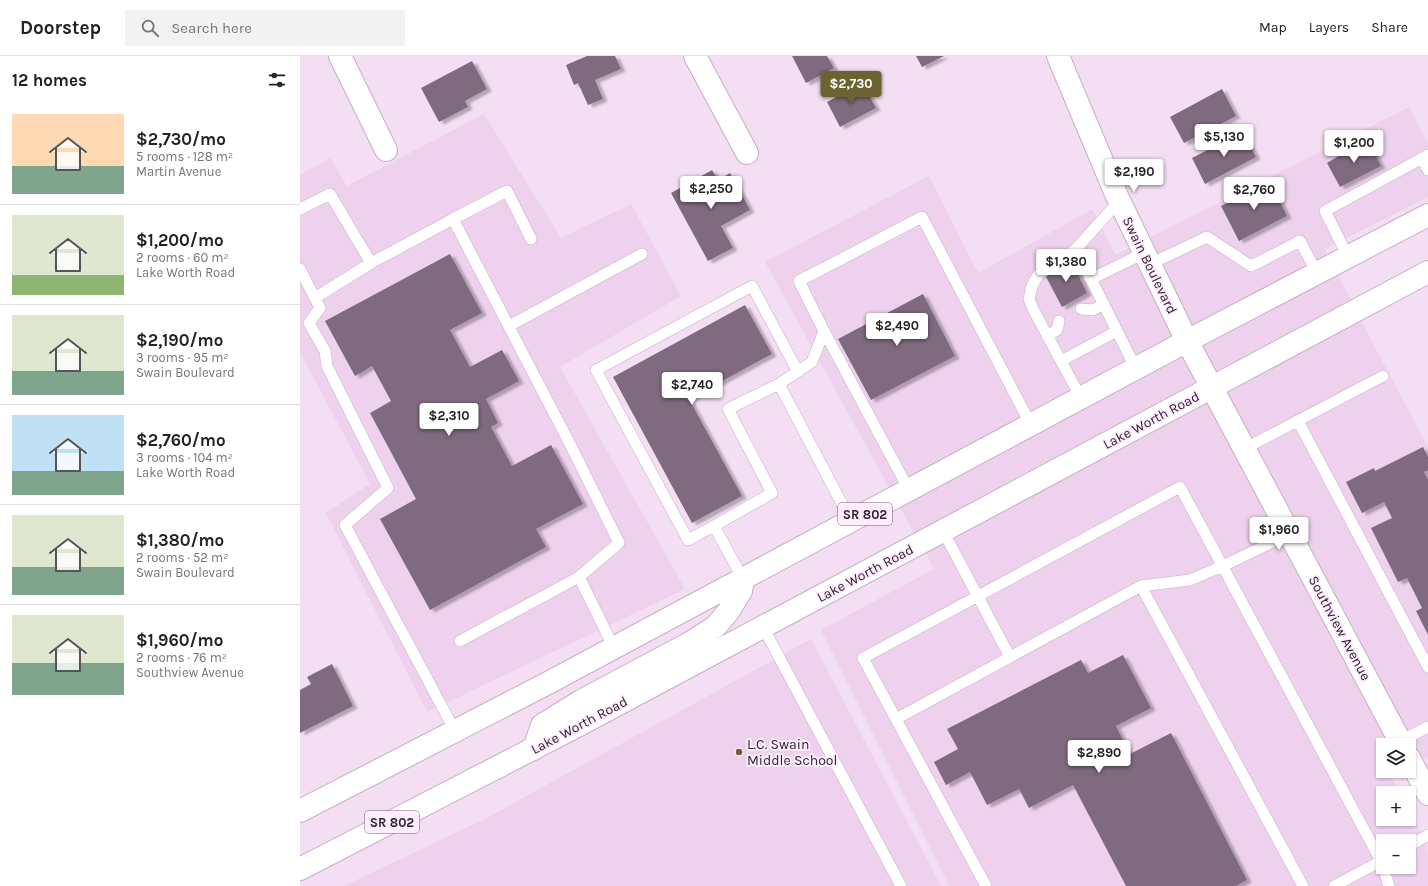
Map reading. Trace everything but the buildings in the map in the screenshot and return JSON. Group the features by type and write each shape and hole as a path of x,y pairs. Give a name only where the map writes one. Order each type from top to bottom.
{"main road":[{"path":"340,56 386,150"},
{"path":"695,56 747,153"},
{"name":"Swain Boulevard","path":"1058,56 1119,201 1188,341"},
{"name":"SR 802","path":"304,808 614,648 1188,341 1428,215"},
{"name":"Lake Worth Road","path":"300,869 534,749 1428,272"},
{"name":"Southview Avenue","path":"1188,341 1399,738"},
{"path":"534,749 542,725 581,701 688,644 715,627 728,612 741,591 743,579"},
{"name":"Southview Avenue","path":"1416,771 1428,794"},
{"path":"300,826 304,808"}],"lane":[{"path":"1348,257 1325,211 1425,157 1428,170"},
{"path":"315,298 371,263 507,191 531,239"},
{"path":"300,210 330,194 371,263"},
{"path":"1082,398 1047,336 1029,299 1032,286 1038,275 1076,248 1119,201"},
{"path":"909,490 824,331 799,280 922,218 1031,425"},
{"path":"453,219 572,448 619,543 579,577 460,641"},
{"path":"1091,280 1207,237 1251,266 1300,241 1317,273"},
{"path":"1076,248 1136,369"},
{"path":"509,326 642,254"},
{"path":"300,269 320,308 309,323 325,351 327,366 388,488 346,525 455,731"},
{"path":"798,372 752,286 596,370 688,540 772,493 728,409 779,384 798,372 812,362 824,331"},
{"path":"1087,313 1104,304"},
{"path":"1047,336 1060,327"},
{"path":"1061,361 1117,331"},
{"path":"1244,449 1383,376"},
{"path":"779,384 851,521"},
{"path":"1298,421 1428,666"},
{"path":"986,886 863,658 1180,487 1376,850"},
{"path":"714,526 743,579"},
{"path":"943,531 1010,657"},
{"path":"896,719 1141,586 1190,580 1290,534"},
{"path":"579,577 614,648"},
{"path":"1141,586 1303,886"},
{"path":"763,627 901,886"},
{"path":"1415,738 1428,727"},
{"path":"1416,842 1428,835"},
{"path":"1334,886 1376,866"},
{"path":"1386,874 1389,886"}],"shaded area":[{"path":"1409,107 1428,143 1428,197 1325,249 1428,447 1428,757 1416,763 1416,738 1376,738 1376,778 1392,778 1396,786 1376,786 1376,826 1416,826 1416,822 1428,853 1428,886 949,886 821,630 934,569 765,262 929,176 978,273 1093,209 1115,255"},
{"path":"484,114 561,238 631,204 681,296 560,367 685,589 427,712 326,513 370,484 300,352 300,175 330,158 347,186"},
{"name":"L.C. Swain Middle School","path":"811,639 941,886 344,886 485,819"}],"place":[{"name":"L.C. Swain Middle School","path":"739,752"}]}
